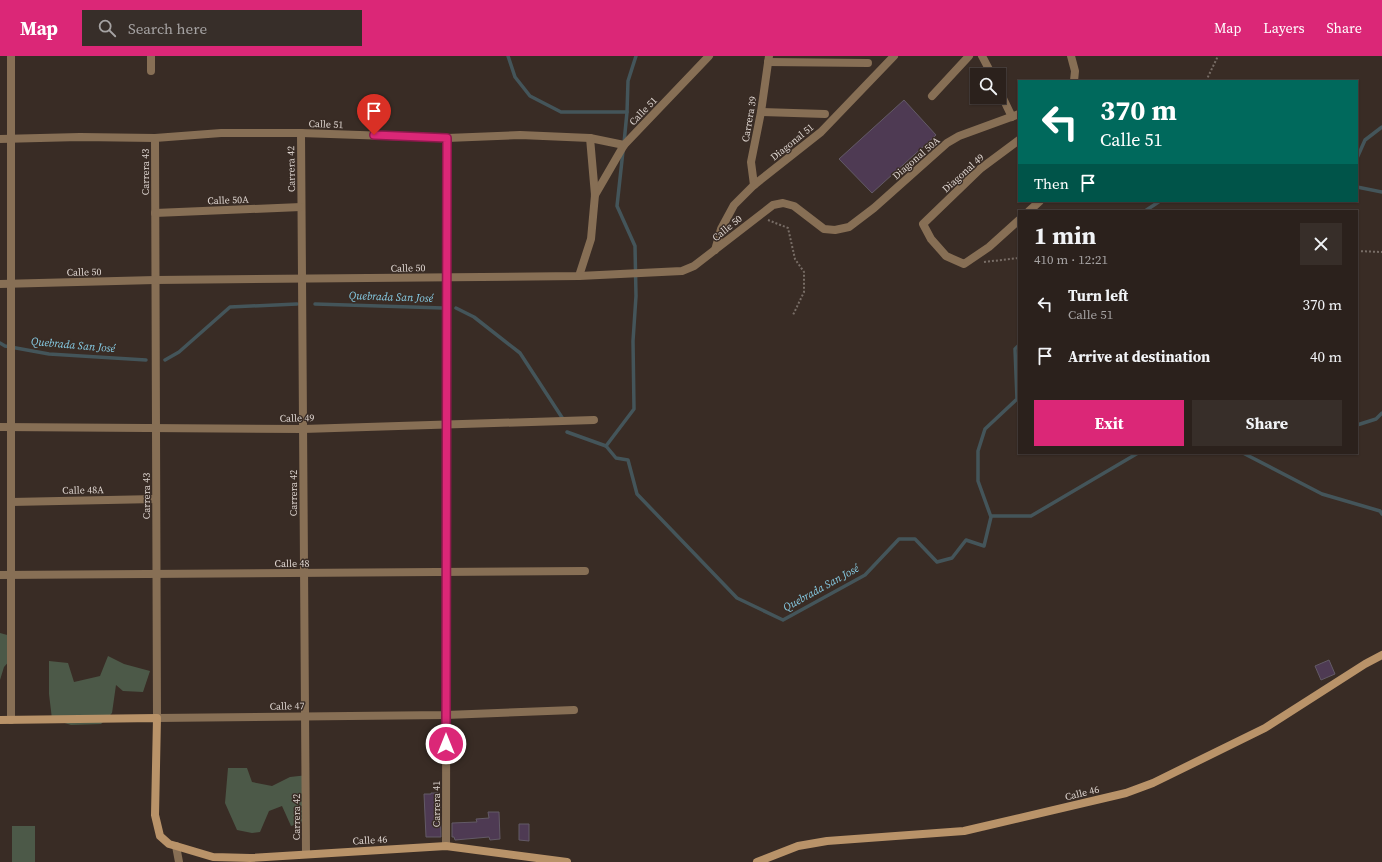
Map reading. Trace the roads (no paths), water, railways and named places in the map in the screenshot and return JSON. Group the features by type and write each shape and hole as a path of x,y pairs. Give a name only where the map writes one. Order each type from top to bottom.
{"street":[{"path":"11,56 11,720"},
{"path":"151,56 151,70"},
{"name":"Calle 51","path":"0,139 80,137 154,138 221,133 301,133 447,138 520,135 590,138 624,145 709,56"},
{"name":"Diagonal 51","path":"715,250 721,229 734,205 754,185 821,132 894,56"},
{"path":"932,96 969,56"},
{"path":"982,56 988,68"},
{"path":"1071,56 1075,71 1074,80"},
{"path":"768,59 868,63"},
{"name":"Carrera 39","path":"754,185 751,162 761,112 768,59"},
{"path":"1006,101 1016,116"},
{"path":"761,112 825,114"},
{"name":"Diagonal 50A","path":"835,230 849,227 861,218 947,143 959,136 1016,116"},
{"name":"Carrera 42","path":"301,133 306,854"},
{"name":"Carrera 43","path":"154,138 157,718 155,815 160,836 169,844 176,846"},
{"name":"Carrera 41","path":"446,846 447,138"},
{"path":"579,276 591,239 595,195 590,138"},
{"name":"Diagonal 49","path":"1018,141 980,169 923,224 931,239 946,256 964,264 989,247 1018,221"},
{"path":"595,195 624,145"},
{"path":"1030,210 1039,202"},
{"name":"Calle 50","path":"0,284 155,280 302,280 579,276 682,271 694,266 773,205 783,203 794,206 824,228 835,230"},
{"name":"Calle 50A","path":"155,213 301,207"},
{"name":"Calle 49","path":"0,427 156,429 303,428 594,420"},
{"name":"Calle 48A","path":"11,502 156,499"},
{"name":"Calle 48","path":"0,576 585,572"},
{"name":"Calle 46","path":"757,862 798,846 827,841 964,831 1126,793 1153,782 1265,728 1365,664 1382,656"},
{"name":"Calle 47","path":"0,720 446,715 574,710"},
{"path":"176,846 178,862"},
{"name":"Calle 46","path":"176,846 213,857 250,858 446,846 567,862"}],"waterway":[{"path":"508,56 515,77 530,96 561,112 627,112"},
{"path":"624,143 628,81 636,56"},
{"name":"Quebrada San José","path":"1358,156 1365,140 1382,127"},
{"path":"606,446 634,409 633,341 636,296 635,246 617,206 623,151"},
{"path":"1358,187 1382,192"},
{"name":"Quebrada San José","path":"1146,210 1158,202"},
{"name":"Quebrada San José","path":"165,360 179,352 230,307 297,304"},
{"name":"Quebrada San José","path":"315,304 443,308"},
{"name":"Quebrada San José","path":"456,308 474,317 520,353 563,419"},
{"name":"Quebrada San José","path":"0,343 5,346 49,354 146,360"},
{"name":"Quebrada San José","path":"567,432 606,446 616,458 628,460 637,494 737,598 783,620 865,575 899,539 915,539 937,562 952,558 966,540 984,546 991,517 978,481 978,451 985,429 1017,399 1015,349 1018,346"},
{"path":"1358,425 1376,419 1382,413"},
{"path":"991,516 1031,516 1136,454"},
{"path":"1245,454 1322,494 1380,511 1382,514"}]}
